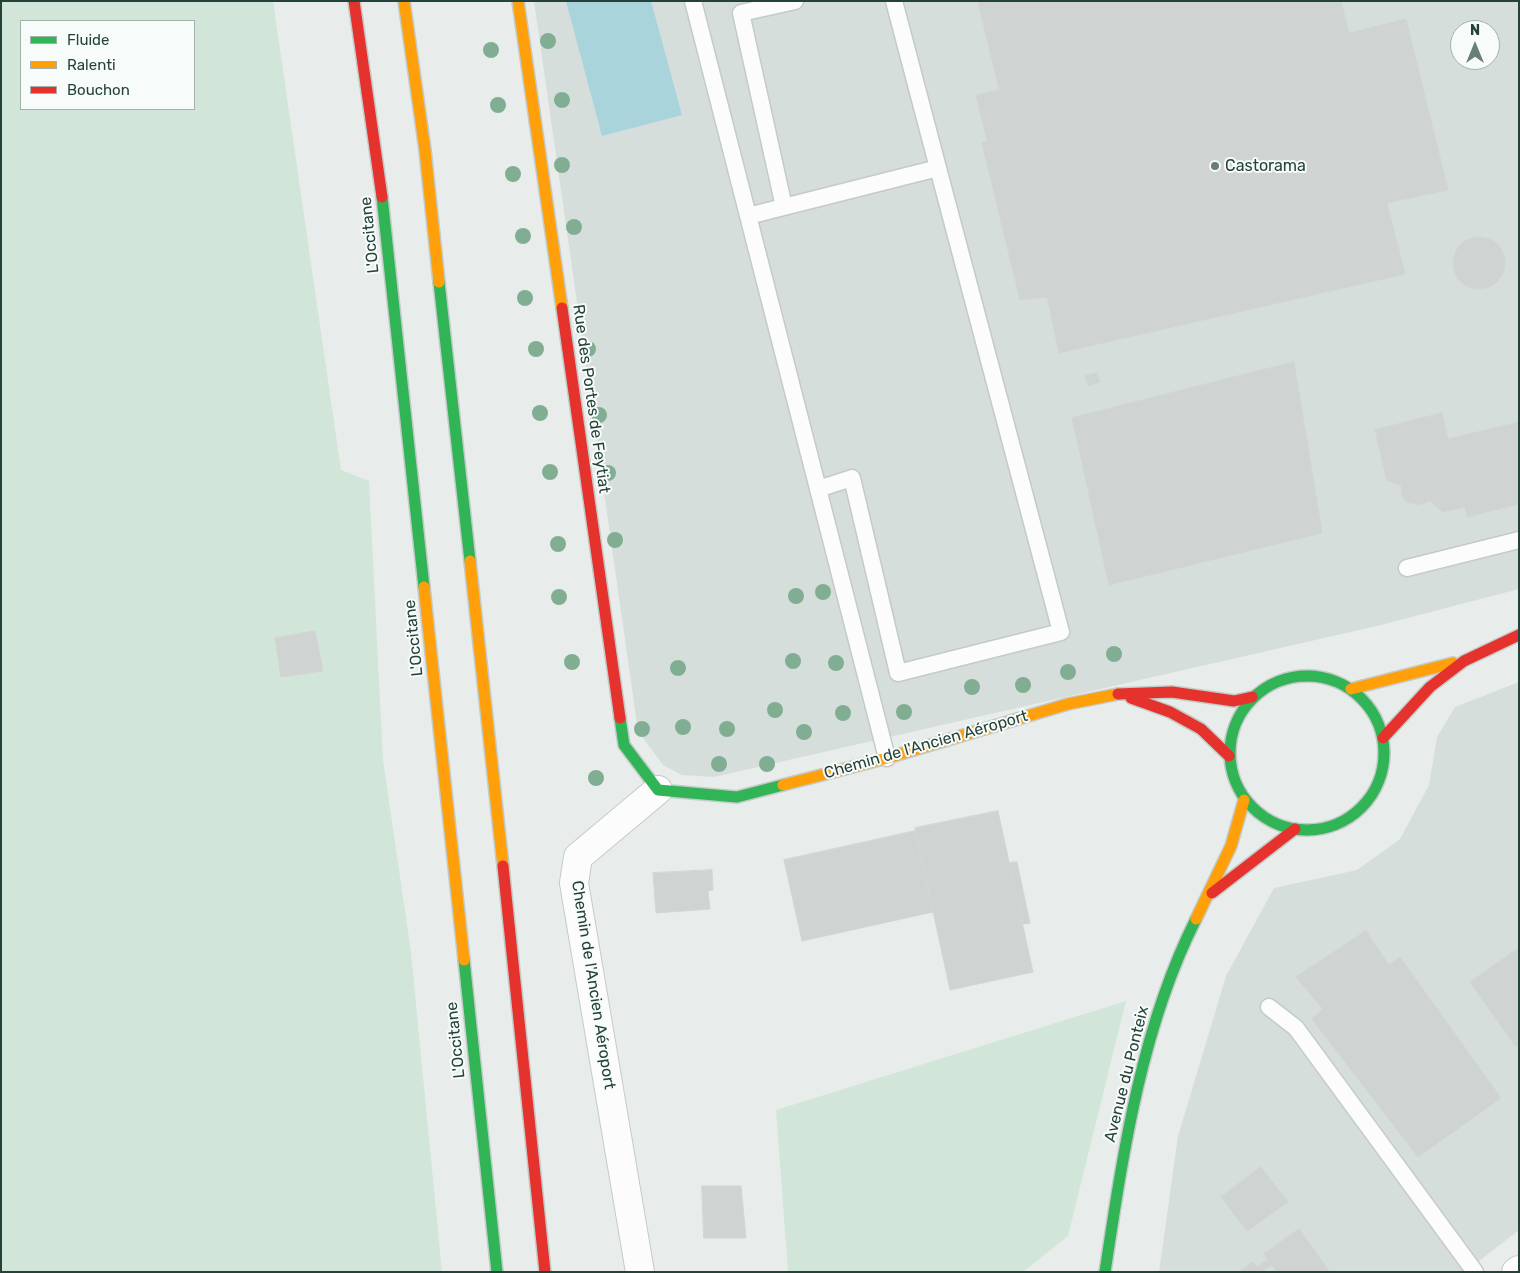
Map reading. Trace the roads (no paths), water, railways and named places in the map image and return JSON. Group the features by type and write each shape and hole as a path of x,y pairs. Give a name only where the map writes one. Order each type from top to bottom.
{"main road":[{"name":"L'Occitane","path":"354,1 382,187 497,1272"},
{"path":"404,1 426,159 515,970 545,1272"},
{"name":"Rue des Portes de Feytiat","path":"518,1 624,746 658,790"},
{"path":"1351,689 1464,661 1519,635"},
{"path":"1383,738 1430,687 1464,661"},
{"path":"1300,675 1326,678 1351,689 1366,702 1377,718 1383,738 1384,762 1377,786 1363,806 1343,821 1320,829 1295,829 1276,824 1259,814 1244,800 1233,779 1229,756 1231,734 1239,714 1252,697 1274,682 1300,675"},
{"name":"Chemin de l'Ancien Aéroport","path":"658,790 737,797 887,758 1068,704 1120,694 1172,692 1234,700 1252,697"},
{"path":"1120,694 1170,712 1201,728 1229,756"},
{"name":"Avenue du Ponteix","path":"1105,1272 1130,1119 1143,1066 1170,978 1193,924 1211,894 1239,828 1244,800"},
{"name":"Avenue du Ponteix","path":"1211,894 1295,829"}],"street":[{"name":"Chemin de l'Ancien Aéroport","path":"640,1272 636,1237 574,884 578,857 658,790"}],"lane":[{"path":"693,1 887,758"},
{"path":"784,207 741,13 795,1"},
{"path":"818,489 852,478 898,673 1061,632 894,1"},
{"path":"748,216 938,168"},
{"path":"1407,568 1519,540"},
{"path":"1268,1007 1296,1028 1475,1272"}],"water":[{"path":"566,1 651,1 682,115 602,136"}],"place":[{"name":"Castorama","path":"1215,166"}]}
